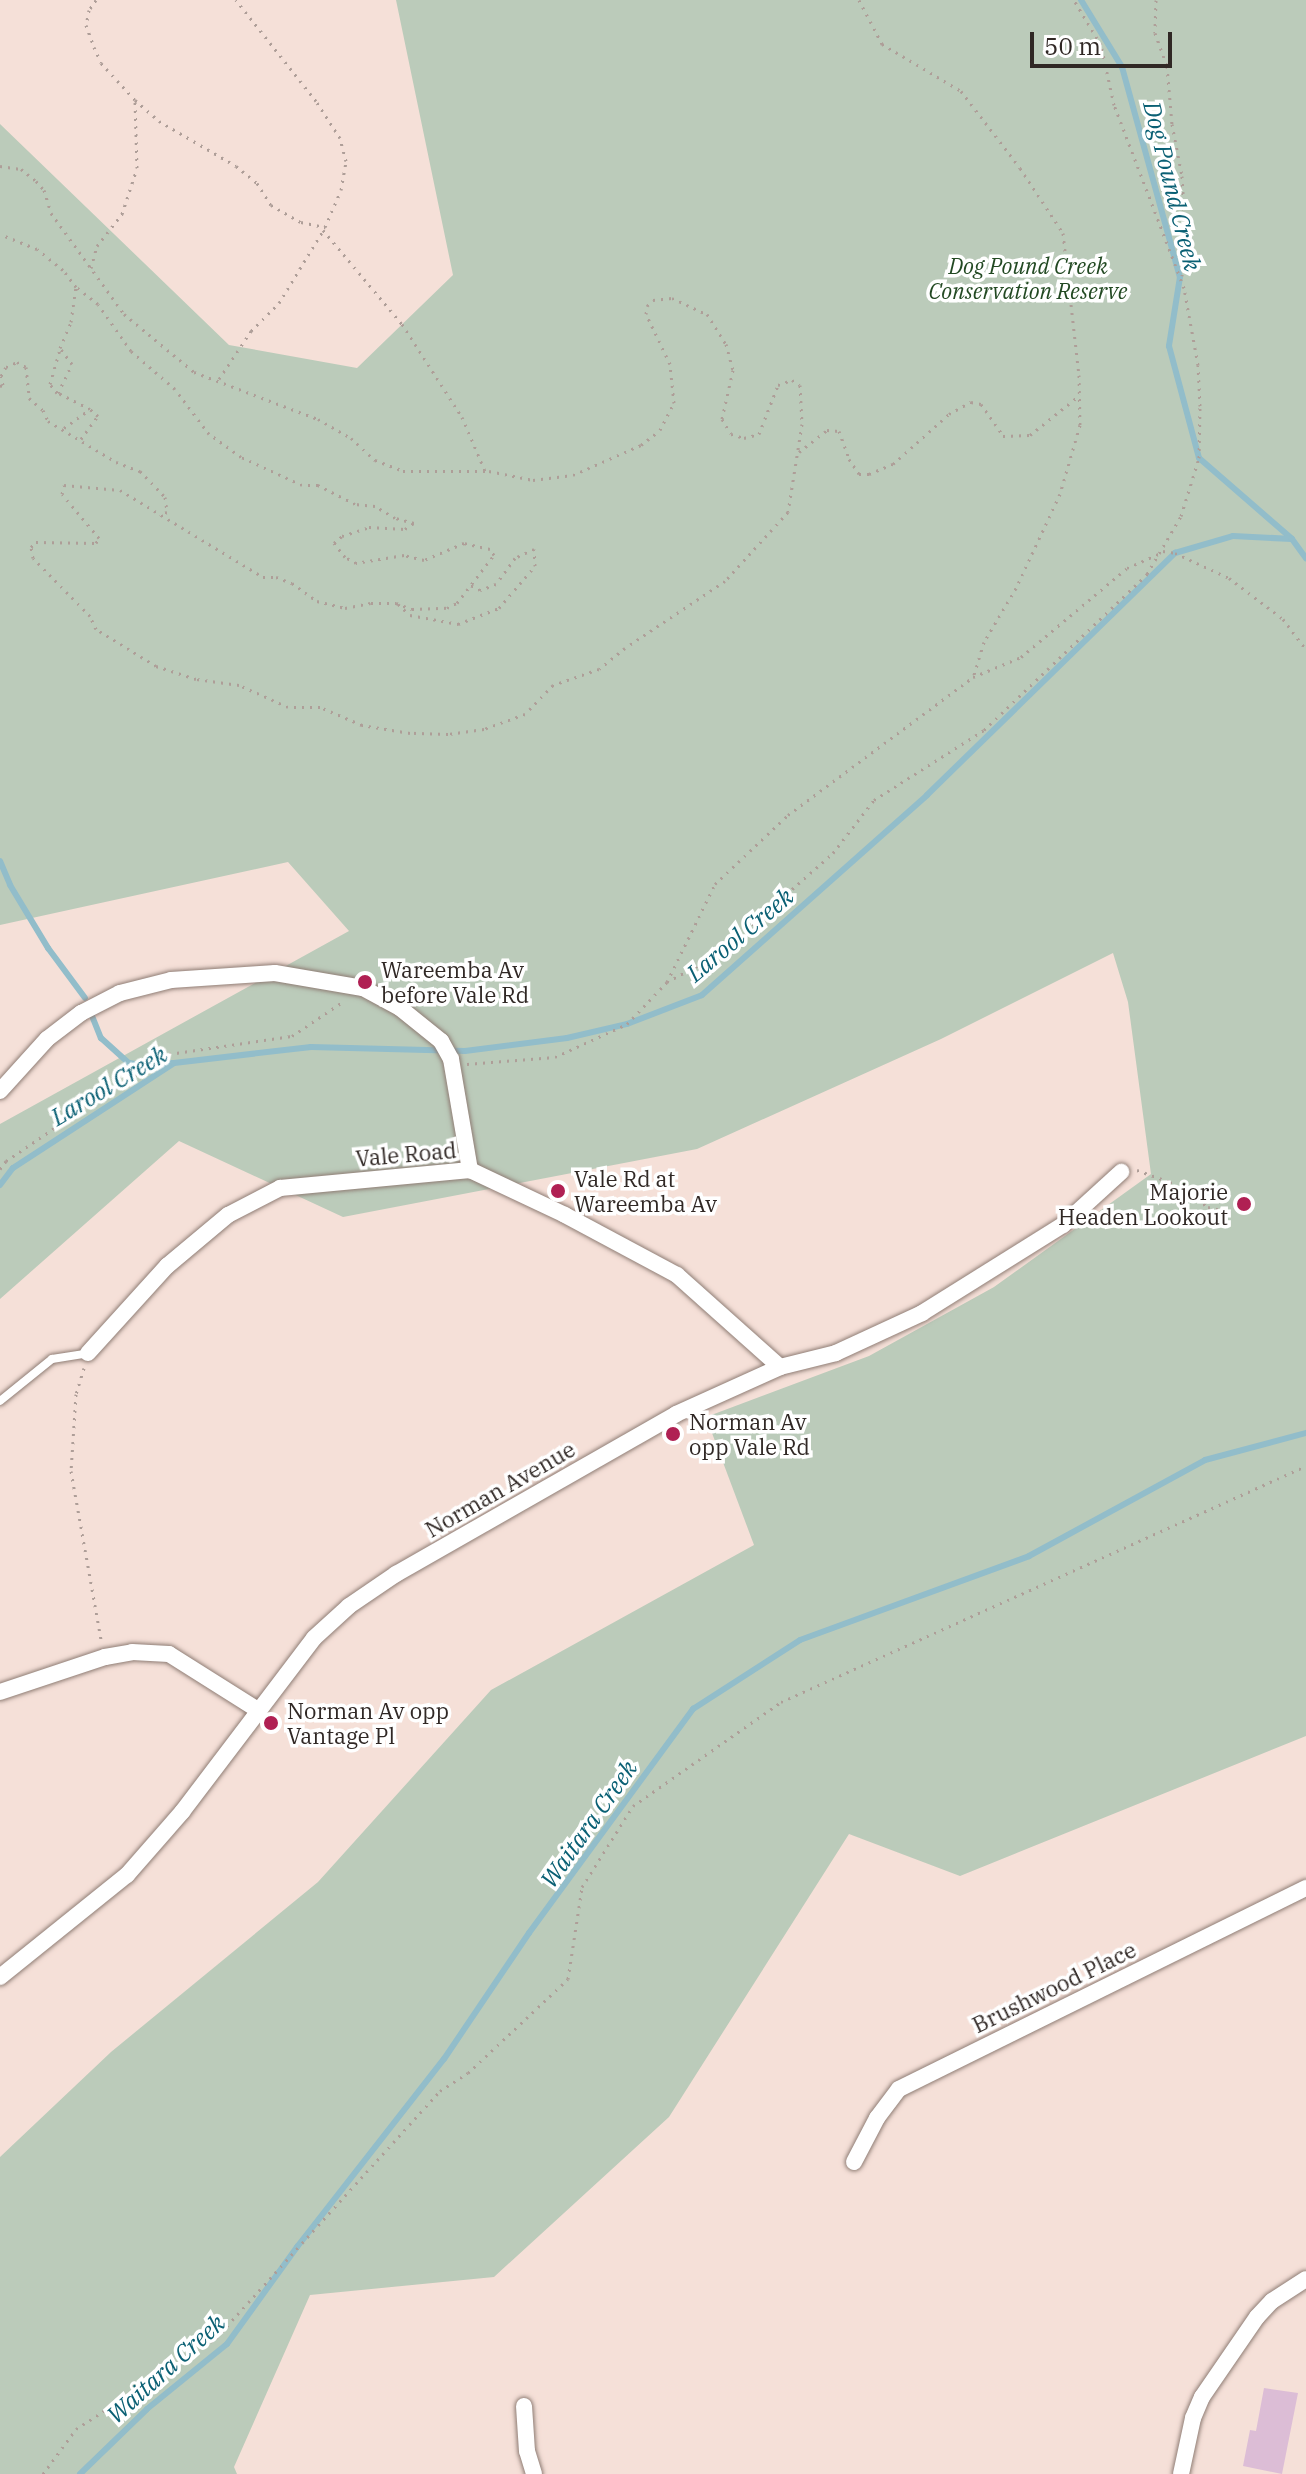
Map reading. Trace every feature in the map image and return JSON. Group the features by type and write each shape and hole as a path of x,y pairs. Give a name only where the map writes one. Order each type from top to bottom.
{"street":[{"path":"0,1091 47,1039 81,1013 120,993 171,980 275,973 363,988 400,1008 436,1036 451,1062 470,1170"},
{"name":"Vale Road","path":"88,1353 167,1266 228,1215 280,1188 470,1170 565,1215 677,1275 780,1367"},
{"name":"Norman Avenue","path":"0,1977 127,1875 182,1812 314,1638 349,1606 396,1574 676,1414 780,1367 836,1353 922,1313 1063,1225 1121,1172"},
{"path":"0,1692 105,1657 132,1652 169,1654 258,1710"},
{"name":"Brushwood Place","path":"854,2162 877,2118 899,2089 1306,1888"},
{"path":"1181,2474 1193,2418 1202,2397 1257,2317 1280,2295 1306,2279"},
{"path":"524,2406 527,2451 534,2474"}],"lane":[{"path":"0,1401 52,1359 88,1353"}],"path":[{"path":"96,0 89,10 86,25 101,63 159,121 236,166 257,183 271,205 301,222 324,229 402,324 462,417 485,471"},
{"path":"219,379 251,331 279,303 324,229 341,190 346,161 340,138 316,101 236,0"},
{"path":"859,0 882,44 961,91 1020,168 1063,233 1080,395 1080,425 1060,494 1016,588 984,642 973,677"},
{"path":"667,982 715,956 774,905 833,853 874,800 984,730 1147,574 1181,516 1199,458 1198,365 1181,280 1114,105 1101,45 1074,0"},
{"path":"1156,0 1155,33 1167,66 1172,124 1182,176 1186,243 1181,280"},
{"path":"91,268 97,246 122,214 137,168 135,100"},
{"path":"0,166 21,169 36,181 44,190 51,213 124,314 194,372 318,419 351,438 375,460 403,471 485,471 533,480 573,475 641,445 660,430 674,403 670,364 646,314 647,306 662,297 707,314 726,344 733,370 722,419 731,434 744,438 759,434 778,385 792,380 800,385 799,452 788,512 725,581 599,669 553,685 525,714 484,729 448,734 410,733 362,725 320,707 288,707 239,685 196,679 156,666 96,629 90,616 33,558 31,547 36,542 96,543 99,538 62,494 64,485 120,490 263,577 292,583 317,601 345,608 396,603 412,609 447,608 457,603 494,555 490,549 464,543 424,560 404,555 356,563 345,557 334,543 342,536 357,534 369,527 405,529 414,523 395,518 375,506 355,504 318,485 290,481 241,457 209,434 175,389 131,351 98,304 76,287 63,270 37,249 0,234"},
{"path":"76,287 71,322 50,384 58,393 98,416 80,439"},
{"path":"58,393 72,364 60,348"},
{"path":"0,386 3,385 1,376 6,367 17,362 26,367 29,398 43,410 48,421 124,466 140,471 165,497 167,512 160,515"},
{"path":"799,452 827,430 839,431 849,459 859,474 869,474 893,464 949,414 971,402 981,404 1003,436 1030,435 1080,395"},
{"path":"64,428 90,409"},
{"path":"396,603 410,615 458,624 499,608 535,566 534,549 515,558 496,584 480,590 470,585"},
{"path":"451,1062 555,1057 627,1024 667,982 715,884 788,815 973,677 1021,657 1127,568 1163,551 1175,553 1229,578 1283,619 1306,650"},
{"path":"0,1169 88,1105 169,1054 292,1036 363,988"},
{"path":"1121,1172 1141,1170 1170,1182 1208,1207 1229,1212 1244,1204"},
{"path":"88,1353 76,1394 71,1471 105,1657"},
{"path":"43,2474 76,2429 216,2338 440,2091 468,2073 568,1979 582,1887 633,1806 781,1702 1306,1466"}],"green space":[{"name":"Dog Pound Creek Conservation Reserve","path":"396,0 1306,0 1306,1736 960,1876 849,1834 669,2117 494,2277 310,2295 234,2467 237,2474 0,2474 0,2157 111,2052 318,1882 491,1690 754,1545 706,1417 869,1356 994,1287 1151,1174 1128,1002 1113,953 941,1039 697,1149 343,1217 179,1141 0,1299 0,1124 349,931 288,862 0,925 0,124 229,345 357,368 453,275"}],"building":[{"path":"1264,2388 1298,2393 1282,2474 1243,2466 1250,2430 1256,2431"}],"waterway":[{"name":"Dog Pound Creek","path":"1081,0 1122,67 1180,277 1169,346 1199,458 1291,538"},
{"name":"Larool Creek","path":"0,1185 13,1168 174,1063 311,1047 465,1051 567,1038 627,1024 702,995 927,795 1175,553 1233,536 1292,539 1306,558"},
{"path":"0,861 10,885 48,948 85,998"},
{"path":"92,1016 101,1038 129,1063 150,1066 172,1063"},
{"name":"Waitara Creek","path":"80,2474 147,2409 227,2344 297,2247 444,2059 529,1933 693,1709 800,1640 1029,1556 1205,1460 1306,1433"}],"place":[{"name":"Wareemba Av before Vale Rd","path":"365,982"},
{"name":"Vale Rd at Wareemba Av","path":"558,1191"},
{"name":"Majorie Headen Lookout","path":"1244,1204"},
{"name":"Norman Av opp Vale Rd","path":"673,1434"},
{"name":"Norman Av opp Vantage Pl","path":"271,1723"}]}
